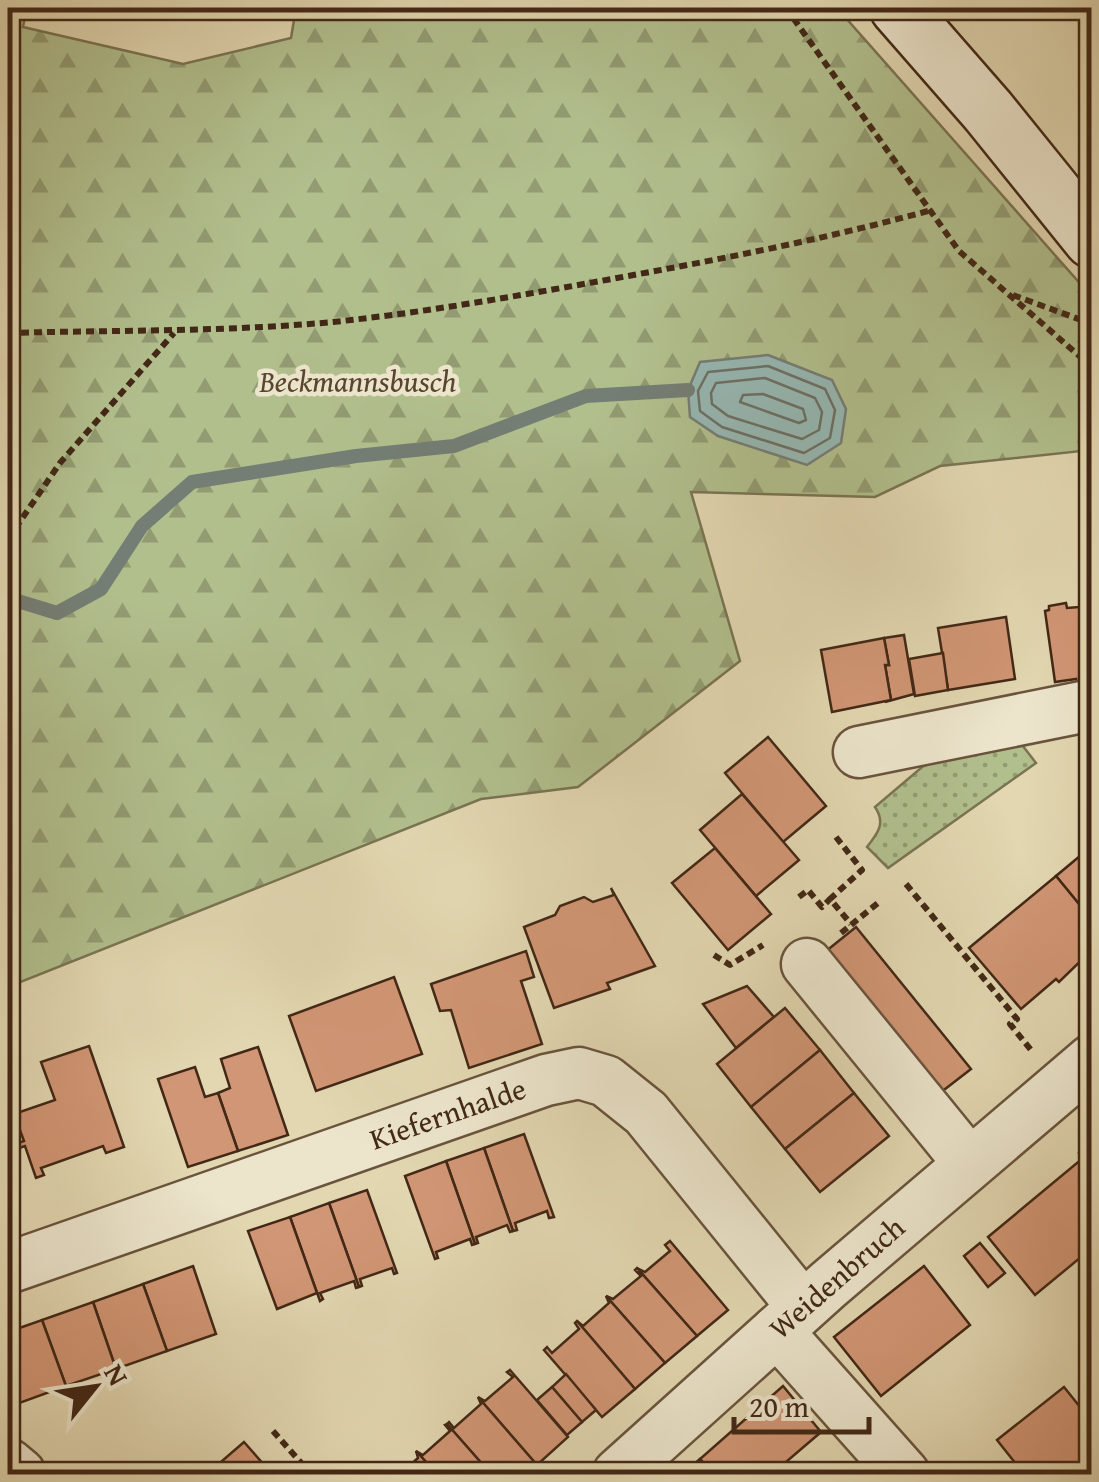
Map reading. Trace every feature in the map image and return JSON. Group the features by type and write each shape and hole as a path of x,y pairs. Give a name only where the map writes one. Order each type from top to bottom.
{"main road":[{"path":"898,8 1092,240"},
{"path":"988,111 1036,151 1092,186"}],"street":[{"path":"859,752 1092,704"},
{"path":"790,960 969,1163"},
{"name":"Weidenbruch","path":"618,1474 790,1319 1092,1060"},
{"name":"Kiefernhalde","path":"8,1268 546,1080 579,1073 606,1081 646,1113 904,1474"},
{"path":"8,1464 20,1474"}],"path":[{"path":"786,8 959,251 1092,367"},
{"path":"8,333 174,332 332,322 489,302 769,250 928,210"},
{"path":"1007,293 1092,324"},
{"path":"8,540 60,463 174,332"},
{"path":"799,896 808,890 822,907 862,870 836,838"},
{"path":"906,884 1017,1019 1010,1024 1038,1059"},
{"path":"830,899 849,926 878,903"},
{"path":"714,955 730,965 763,945 790,960"},
{"path":"273,1432 311,1474"}],"green space":[{"name":"Beckmannsbusch","path":"8,8 27,8 23,27 183,64 291,38 296,8 837,8 1091,296 1091,450 940,466 875,497 691,492 740,661 578,787 481,799 8,987"},
{"path":"1019,741 1036,763 888,868 867,847 880,823 875,807 934,757"}],"water":[{"path":"768,355 832,380 846,409 841,443 807,465 718,436 690,417 688,390 700,362"}],"building":[{"path":"1066,603 1067,608 1092,606 1092,686 1077,688 1076,679 1055,682 1045,611 1049,606"},
{"path":"1006,617 1015,679 948,690 938,628"},
{"path":"904,635 914,694 885,702 891,700 884,638"},
{"path":"884,638 891,700 832,712 821,650"},
{"path":"943,653 948,690 915,696 909,659"},
{"path":"768,737 826,806 783,842 725,773"},
{"path":"742,794 799,860 756,896 700,830"},
{"path":"1092,846 1092,920 1056,876"},
{"path":"715,848 771,914 728,950 672,883"},
{"path":"1056,876 1092,920 1092,950 1059,982 1056,979 1021,1009 969,948"},
{"path":"611,888 655,966 607,983 610,989 554,1008 524,927 555,915 560,906 584,897 593,902 614,895"},
{"path":"856,927 971,1069 940,1093 825,952"},
{"path":"526,951 534,977 521,981 542,1044 469,1068 451,1010 440,1011 431,984"},
{"path":"394,977 422,1054 316,1091 289,1016"},
{"path":"747,986 774,1017 736,1048 703,1004"},
{"path":"785,1008 820,1050 751,1107 717,1064"},
{"path":"89,1046 124,1147 106,1153 103,1146 41,1168 44,1175 36,1178 25,1146 19,1148 18,1143 24,1141 14,1114 55,1100 41,1062"},
{"path":"258,1047 288,1135 238,1151 218,1093 230,1088 221,1059"},
{"path":"820,1050 854,1093 785,1149 751,1107"},
{"path":"195,1067 205,1097 218,1093 238,1151 188,1167 158,1079"},
{"path":"854,1093 889,1136 820,1192 785,1149"},
{"path":"524,1134 554,1217 549,1218 547,1211 515,1223 517,1230 513,1231 484,1148"},
{"path":"1092,1143 1092,1169 1079,1153"},
{"path":"484,1148 513,1231 507,1225 476,1237 475,1244 446,1161"},
{"path":"1083,1158 1092,1169 1092,1248 1035,1295 988,1237"},
{"path":"446,1161 475,1244 470,1239 436,1252 435,1259 405,1176"},
{"path":"367,1190 397,1273 392,1268 360,1279 359,1287 329,1203"},
{"path":"329,1203 359,1287 354,1281 320,1293 320,1301 290,1217"},
{"path":"290,1217 317,1293 277,1309 248,1231"},
{"path":"670,1241 728,1310 697,1336 637,1268 645,1272 670,1251 665,1245"},
{"path":"980,1243 1005,1273 988,1287 964,1256"},
{"path":"193,1266 216,1334 167,1351 143,1284"},
{"path":"924,1266 970,1325 881,1396 834,1337"},
{"path":"637,1268 697,1336 665,1363 606,1296 613,1299 641,1276"},
{"path":"143,1284 167,1351 116,1369 93,1302"},
{"path":"606,1296 665,1363 635,1389 577,1321 583,1326 609,1303"},
{"path":"93,1302 116,1369 66,1386 42,1320"},
{"path":"42,1320 66,1386 14,1405 8,1387 8,1332"},
{"path":"577,1321 635,1389 602,1417 544,1350 547,1347 552,1353 579,1329"},
{"path":"510,1370 568,1437 537,1465 478,1397 485,1401 513,1377 507,1372"},
{"path":"566,1374 596,1410 582,1422 552,1387"},
{"path":"783,1386 821,1432 772,1474 714,1474 700,1459"},
{"path":"552,1387 582,1422 567,1435 537,1400"},
{"path":"1064,1387 1092,1422 1092,1474 1024,1474 997,1440"},
{"path":"478,1397 537,1465 525,1474 491,1474 447,1424 454,1428 481,1404"},
{"path":"447,1424 491,1474 437,1474 416,1451 423,1455 450,1431"},
{"path":"244,1442 272,1474 207,1474"},
{"path":"416,1451 437,1474 400,1474 418,1458"},
{"path":"700,1459 714,1474 682,1474"}],"waterway":[{"path":"8,598 57,613 101,589 142,526 192,482 356,456 454,446 586,396 688,390"}]}
